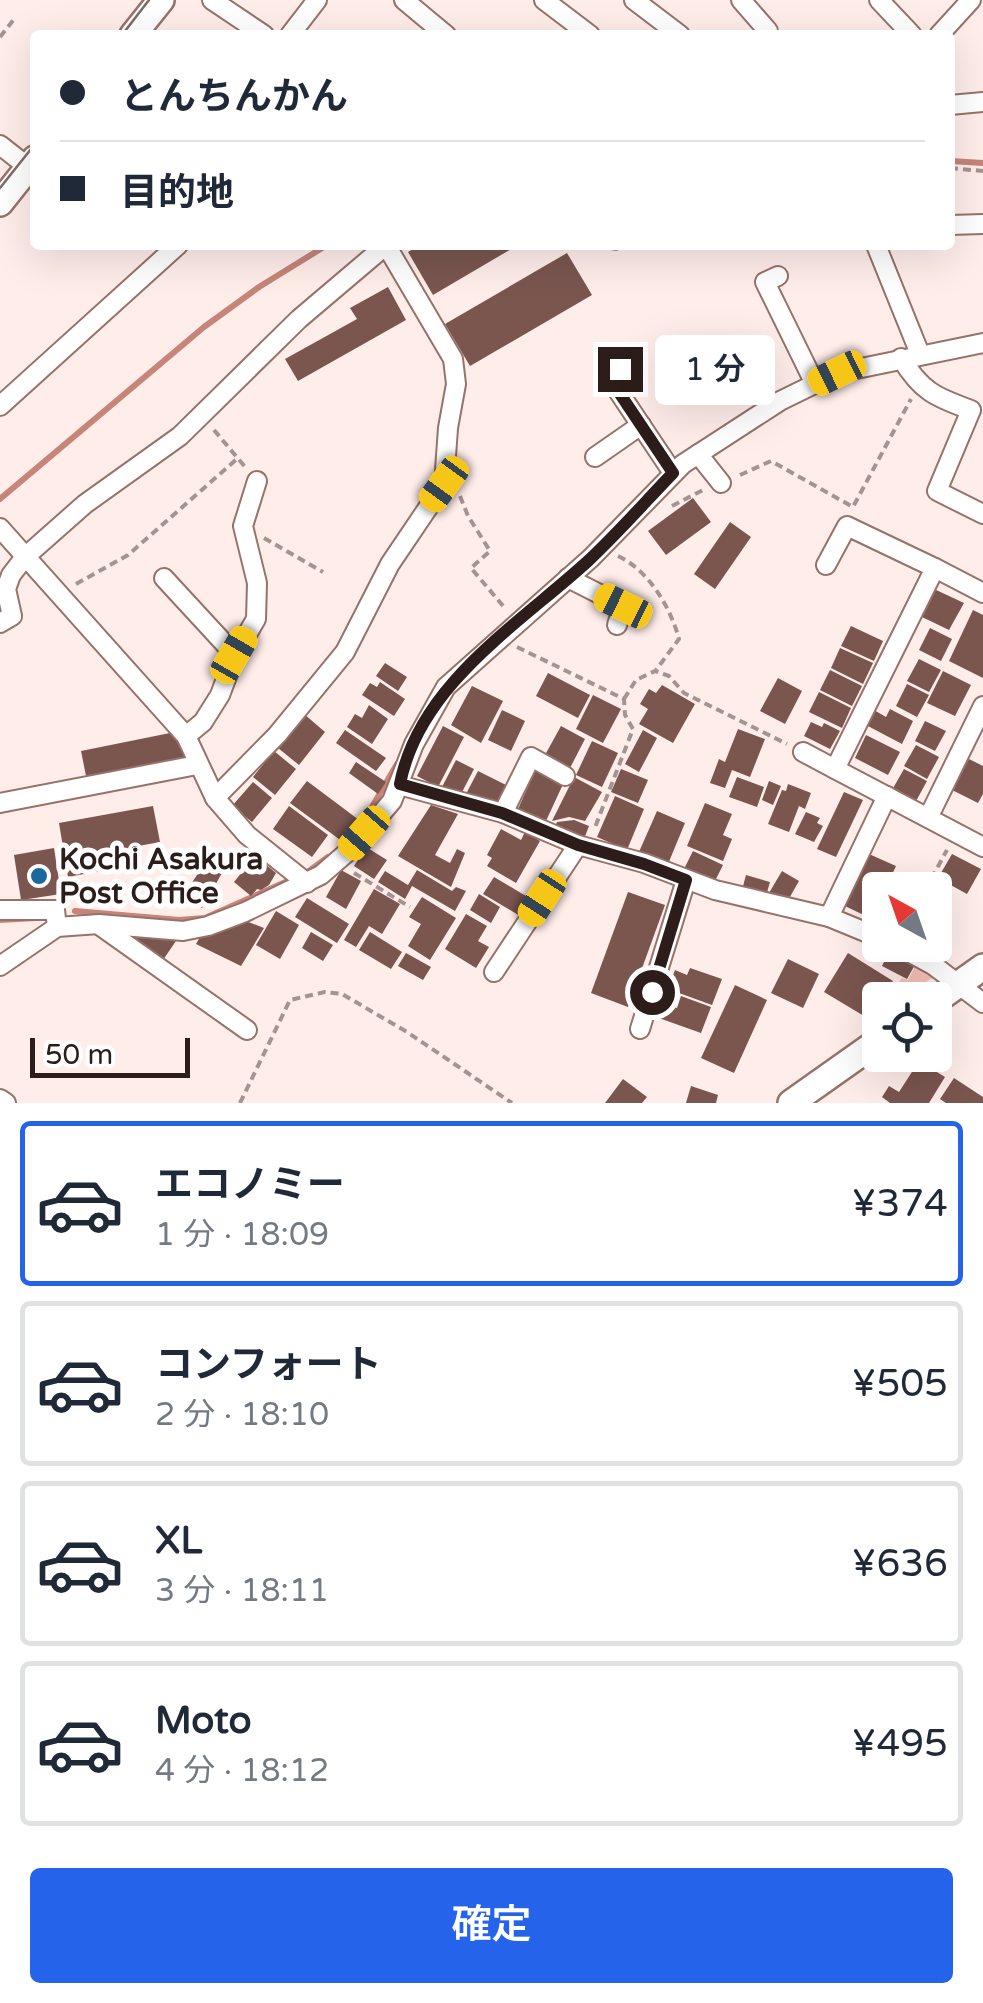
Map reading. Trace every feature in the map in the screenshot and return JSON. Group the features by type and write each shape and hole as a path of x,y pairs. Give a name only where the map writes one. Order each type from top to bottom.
{"street":[{"path":"138,30 161,0"},
{"path":"212,0 257,30"},
{"path":"294,30 317,0"},
{"path":"404,0 440,30"},
{"path":"544,0 583,30"},
{"path":"634,0 673,30"},
{"path":"741,0 763,30"},
{"path":"880,0 907,30"},
{"path":"944,30 972,0"},
{"path":"955,105 983,102"},
{"path":"0,145 30,162"},
{"path":"0,204 30,166"},
{"path":"955,225 983,224"},
{"path":"0,406 172,250"},
{"path":"0,623 12,616 6,589 25,557 85,504 180,436 298,318 380,250"},
{"path":"215,798 277,735 345,652 390,564 444,484 456,384 453,359 389,250"},
{"path":"878,250 919,384 934,396 971,410 937,491 983,514"},
{"path":"765,283 815,384"},
{"path":"0,966 58,927 99,924 182,931 245,912 307,883 337,862 392,801 408,756 446,688 599,550 673,473 780,401 837,373 983,343"},
{"path":"620,369 608,376 673,473"},
{"path":"596,457 641,425"},
{"path":"698,454 721,483"},
{"path":"186,736 203,722 220,694 234,655 256,619 257,583 243,526 257,481"},
{"path":"826,564 847,526 983,593"},
{"path":"0,528 186,736 215,798 247,836 307,883"},
{"path":"835,769 934,568"},
{"path":"164,578 234,655"},
{"path":"568,578 623,606 616,626"},
{"path":"928,818 983,706"},
{"path":"804,752 983,847"},
{"path":"502,813 531,757 566,776"},
{"path":"0,804 197,765"},
{"path":"400,784 502,813 583,846 715,890 829,917 862,931"},
{"path":"829,917 887,796"},
{"path":"494,972 583,846"},
{"path":"640,1029 686,880"},
{"path":"0,910 55,910 58,927"},
{"path":"99,924 248,1030"},
{"path":"927,962 983,1003"},
{"path":"952,989 983,968"},
{"path":"791,1103 862,1053"}],"path":[{"path":"0,37 15,18"},
{"path":"955,168 983,171"},
{"path":"663,513 678,500 771,461 852,506 919,384"},
{"path":"201,414 257,481"},
{"path":"59,594 128,556 238,458"},
{"path":"447,469 468,516 490,551 471,568 498,597 514,624"},
{"path":"243,526 323,572"},
{"path":"583,846 633,729 624,715 624,698 636,680 655,671 679,639 674,622 637,565 599,550"},
{"path":"499,638 624,698"},
{"path":"655,671 669,676 684,693 804,752"},
{"path":"935,872 956,833"},
{"path":"337,862 410,906"},
{"path":"240,1103 290,1000 324,992 342,994 408,1032 512,1103"}],"shaded area":[{"path":"917,963 935,976 926,982 899,982 902,978 908,980"}],"building":[{"path":"411,250 510,250 433,295 408,252"},
{"path":"567,253 592,295 470,366 445,324"},
{"path":"388,287 406,320 298,381 285,359 357,319 350,308"},
{"path":"693,498 711,522 666,555 648,531"},
{"path":"730,522 751,537 715,589 694,574"},
{"path":"934,589 964,603 949,630 922,617"},
{"path":"973,610 983,615 983,678 949,661"},
{"path":"851,626 883,641 874,661 841,646"},
{"path":"930,628 952,639 941,661 919,650"},
{"path":"840,648 873,663 863,684 831,668"},
{"path":"919,659 941,670 929,692 907,681"},
{"path":"385,663 407,677 398,691 376,676"},
{"path":"830,670 862,686 852,706 820,690"},
{"path":"943,671 971,685 955,716 927,703"},
{"path":"548,673 590,695 578,718 536,696"},
{"path":"778,678 802,691 785,724 760,711"},
{"path":"380,682 405,699 394,716 362,695 370,683 377,687"},
{"path":"907,684 929,695 917,717 896,706"},
{"path":"662,685 695,704 673,743 639,724 648,709 640,704 649,689 656,693"},
{"path":"472,686 503,701 481,743 451,725"},
{"path":"819,692 851,708 842,728 809,712"},
{"path":"593,695 621,709 603,743 576,729"},
{"path":"369,705 388,719 372,744 347,727 355,714 362,718"},
{"path":"890,709 913,721 902,744 866,725 874,710 886,717"},
{"path":"502,710 525,721 511,751 488,740"},
{"path":"304,714 325,732 299,765 278,748"},
{"path":"925,721 946,731 935,751 915,741"},
{"path":"811,722 840,731 830,749 804,736"},
{"path":"443,726 464,737 438,787 417,776"},
{"path":"561,726 585,739 570,768 545,755"},
{"path":"738,729 765,739 750,777 732,770 725,788 710,783 719,759 725,762"},
{"path":"345,730 386,758 376,771 336,743"},
{"path":"643,730 657,738 639,772 625,764"},
{"path":"175,732 190,761 87,781 81,751"},
{"path":"866,735 900,752 888,775 855,758"},
{"path":"592,741 618,753 602,787 576,775"},
{"path":"916,745 939,757 927,779 904,766"},
{"path":"274,751 296,769 275,795 253,777"},
{"path":"969,759 983,766 983,794 978,803 952,790"},
{"path":"456,760 474,769 460,796 442,787"},
{"path":"356,762 386,782 378,794 349,773"},
{"path":"536,769 564,782 546,821 518,809"},
{"path":"621,769 648,780 638,803 611,792"},
{"path":"904,769 927,781 915,803 892,790"},
{"path":"478,771 506,785 494,809 466,794"},
{"path":"574,777 602,792 585,821 569,817 552,821"},
{"path":"737,777 764,787 757,807 729,797"},
{"path":"307,781 359,820 343,842 290,803"},
{"path":"769,781 781,786 773,805 762,800"},
{"path":"253,782 272,798 252,822 232,806"},
{"path":"788,784 811,793 805,809 799,806 789,832 768,824"},
{"path":"844,792 863,800 836,857 817,849"},
{"path":"615,796 644,809 627,850 597,837"},
{"path":"705,803 732,814 723,835 732,839 723,861 687,846"},
{"path":"431,805 458,814 435,855 450,863 457,849 465,853 451,887 398,856"},
{"path":"153,806 160,842 133,847 136,864 68,877 59,823"},
{"path":"289,806 328,835 312,857 273,829"},
{"path":"657,811 685,823 668,864 639,852"},
{"path":"806,812 820,818 817,823 823,826 814,842 795,834"},
{"path":"574,820 589,826 584,839 554,830 557,822"},
{"path":"501,829 521,840 525,832 540,841 516,883 487,866 492,858 487,855"},
{"path":"366,847 387,860 374,879 354,866"},
{"path":"54,848 61,894 21,900 14,855"},
{"path":"693,851 723,865 713,885 683,871"},
{"path":"252,853 276,873 269,885 251,896 234,882 246,867 241,865"},
{"path":"869,854 896,866 893,872 862,872 862,914 845,906"},
{"path":"952,854 981,869 967,894 952,886 952,872 942,872"},
{"path":"205,863 222,873 202,908 183,896"},
{"path":"341,870 361,881 346,909 326,897"},
{"path":"417,870 452,891 456,887 466,891 455,911 412,886 405,899 378,882 385,871 408,885"},
{"path":"782,871 799,881 787,902 769,893"},
{"path":"746,875 770,882 766,896 742,890"},
{"path":"494,877 531,899 520,916 483,894"},
{"path":"374,889 400,904 382,934 369,926 356,947 344,940"},
{"path":"628,892 665,905 628,1007 591,993"},
{"path":"479,894 500,907 491,923 470,910"},
{"path":"422,897 456,918 430,960 408,946 421,924 409,917"},
{"path":"307,898 349,924 337,943 295,917"},
{"path":"276,911 299,925 280,959 256,945"},
{"path":"466,914 487,926 478,941 489,947 476,968 445,949"},
{"path":"246,921 264,928 241,966 196,944 200,937"},
{"path":"311,932 333,945 323,961 302,948"},
{"path":"370,932 402,952 391,969 359,950"},
{"path":"129,936 178,938 163,960"},
{"path":"406,953 431,967 423,980 398,966"},
{"path":"848,953 893,981 862,982 862,1015 824,992"},
{"path":"788,959 819,974 803,1008 771,993"},
{"path":"884,962 916,963 907,979 882,966"},
{"path":"690,968 722,979 712,1005 668,989 675,970 687,975"},
{"path":"735,985 767,1000 734,1073 701,1058"},
{"path":"681,996 711,1007 701,1033 656,1017 661,1002 677,1008"},
{"path":"912,1072 937,1072 945,1077 929,1103 890,1103 882,1097 889,1086 899,1092"},
{"path":"954,1078 983,1097 983,1103 946,1103 940,1099"},
{"path":"623,1079 647,1097 642,1103 605,1103"},
{"path":"691,1086 718,1095 716,1103 686,1103"}],"waterway":[{"path":"955,161 983,163"},
{"path":"0,499 204,327 319,250"},
{"path":"362,824 397,764"},
{"path":"309,871 328,857"},
{"path":"75,911 179,920 205,918 290,880"},
{"path":"0,920 36,918"}],"tram line":[{"path":"126,30 149,0"},
{"path":"0,188 30,150"}],"place":[{"name":"Kochi Asakura Post Office","path":"39,876"}],"route":[{"path":"620,369 608,376 673,473 590,558 446,688 414,744 400,784 502,813 578,845 686,880 652,992"}]}
